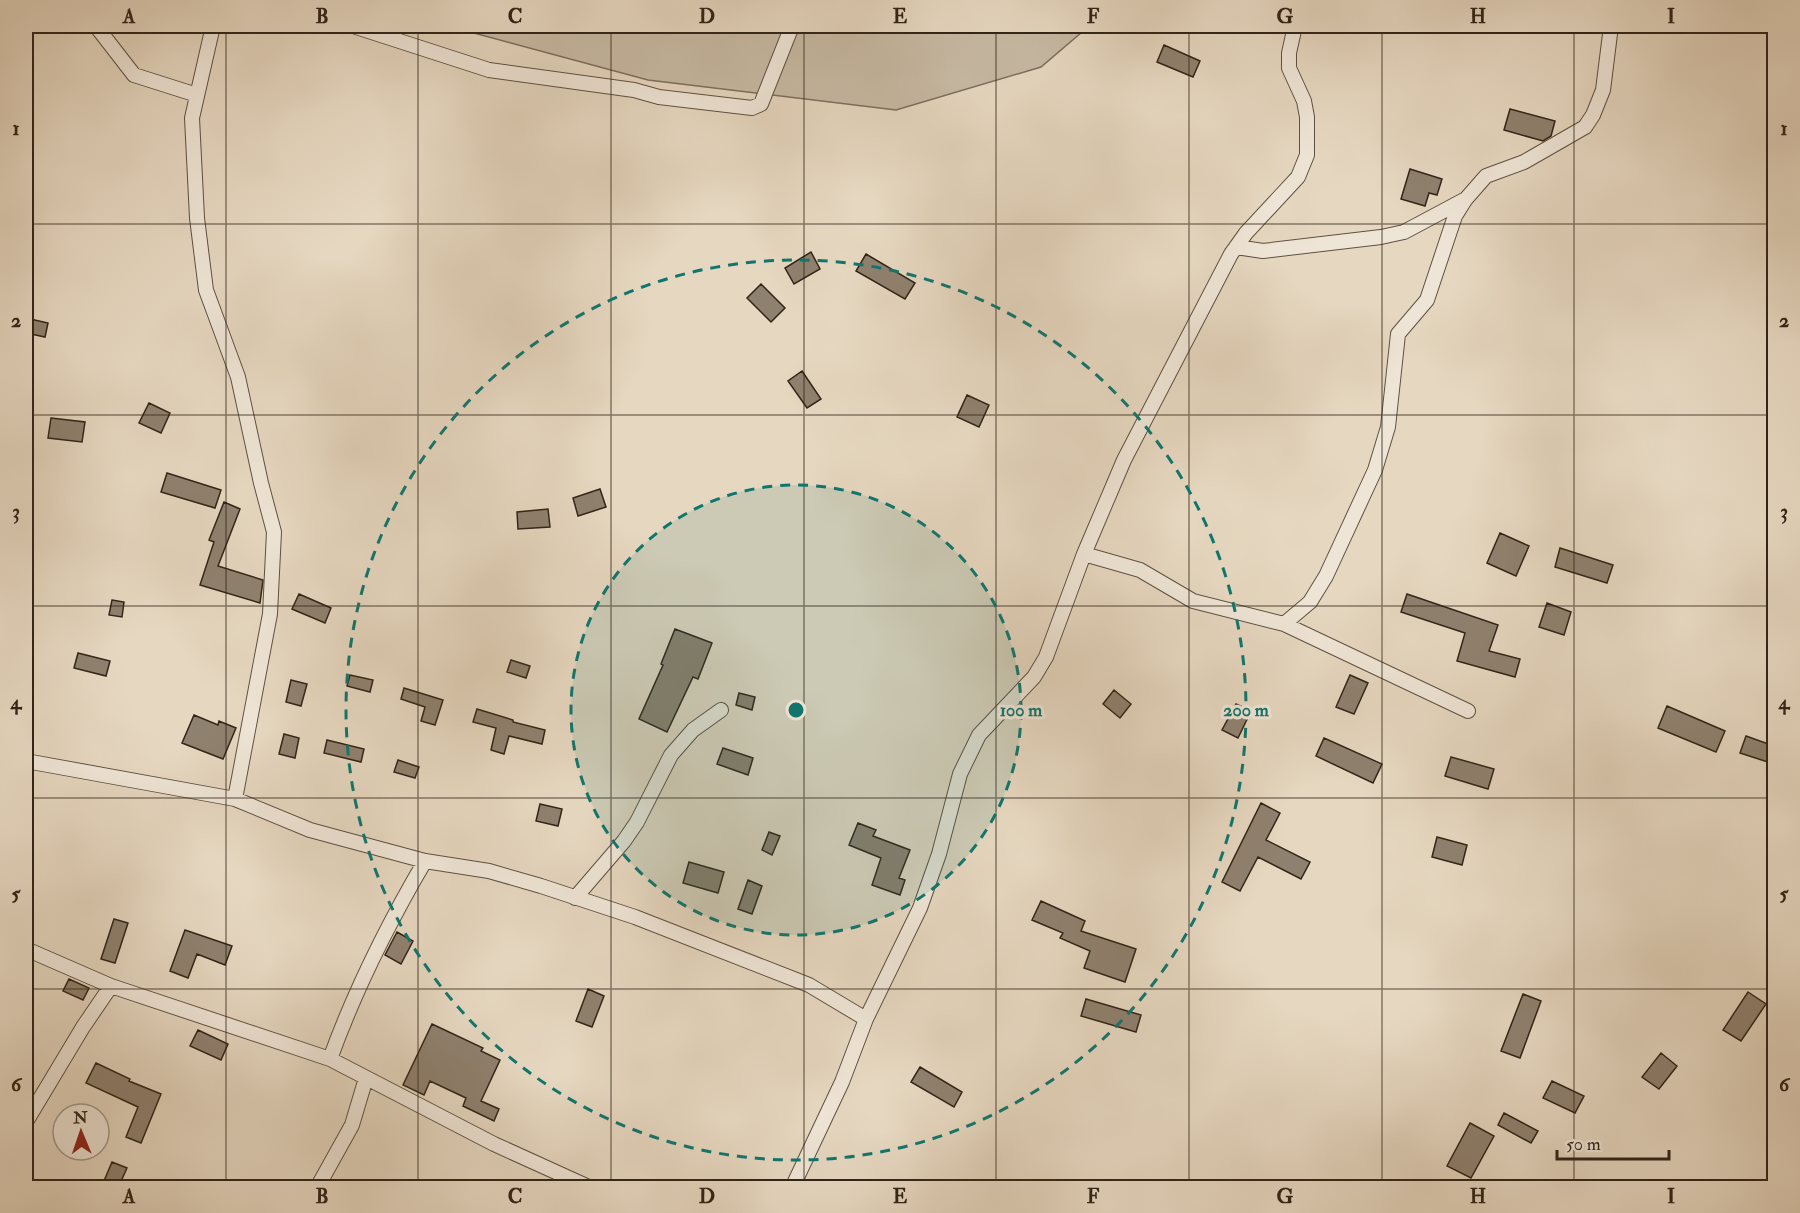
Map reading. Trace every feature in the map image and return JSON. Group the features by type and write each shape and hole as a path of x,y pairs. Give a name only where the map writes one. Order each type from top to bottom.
{"street":[{"path":"96,26 134,75 197,94"},
{"path":"213,26 192,118 197,218 206,290 238,377 274,532 270,614 236,800"},
{"path":"353,26 489,70 634,90 659,97 752,108 761,104 792,26"},
{"path":"792,1188 842,1082 866,1019 920,908 939,854 960,774 979,735 1034,677 1046,657 1084,554 1124,460 1236,247 1298,177 1307,155 1307,117 1304,101 1289,68 1289,53 1295,26"},
{"path":"1284,624 1310,603 1326,576 1375,470 1388,427 1398,334 1427,300 1455,216 1465,200 1486,176 1524,162 1585,127 1593,115 1603,90 1611,26"},
{"path":"1236,247 1263,251 1381,237 1404,232 1465,200"},
{"path":"1084,554 1140,570 1193,601 1284,624 1468,711"},
{"path":"575,898 624,841 637,822 671,755 693,730 722,710"},
{"path":"26,761 236,800 310,830 425,861 489,871 541,886 635,917 809,985 866,1019"},
{"path":"330,1059 347,1011 425,861"},
{"path":"26,948 111,986 330,1059 494,1144 591,1188"},
{"path":"26,1122 83,1027 111,986"},
{"path":"316,1188 352,1125 366,1078"}],"shaded area":[{"path":"448,26 1089,26 1041,67 896,110 648,80"}],"building":[{"path":"1164,45 1200,61 1193,77 1157,62"},
{"path":"1510,109 1555,121 1551,136 1543,141 1504,130"},
{"path":"1410,169 1442,179 1437,195 1429,193 1425,206 1401,199"},
{"path":"811,252 820,269 794,284 785,268"},
{"path":"866,254 915,283 905,299 856,271"},
{"path":"761,284 785,308 771,322 747,298"},
{"path":"26,318 48,323 45,337 26,333"},
{"path":"802,371 821,399 807,408 788,381"},
{"path":"967,395 989,405 979,427 957,417"},
{"path":"149,403 170,413 161,433 139,423"},
{"path":"51,418 85,422 82,442 48,438"},
{"path":"167,473 221,490 215,508 161,492"},
{"path":"600,489 606,507 578,516 573,498"},
{"path":"224,502 240,509 218,566 263,580 260,603 200,585 214,542 209,540"},
{"path":"548,509 550,527 518,529 517,512"},
{"path":"1500,533 1529,546 1516,576 1487,563"},
{"path":"1560,548 1613,565 1607,583 1555,567"},
{"path":"299,594 331,608 325,623 292,609"},
{"path":"1407,594 1498,625 1489,651 1520,659 1515,677 1457,661 1465,633 1401,612"},
{"path":"112,600 124,602 122,617 109,615"},
{"path":"1547,603 1571,612 1564,635 1539,627"},
{"path":"675,629 712,643 698,679 693,677 667,732 639,719 663,665 661,664"},
{"path":"78,653 110,661 106,676 74,668"},
{"path":"511,660 530,666 526,678 507,672"},
{"path":"350,675 373,680 370,692 347,686"},
{"path":"1350,675 1368,683 1354,714 1336,707"},
{"path":"291,680 307,684 301,706 286,702"},
{"path":"404,688 443,700 435,725 421,721 425,707 401,699"},
{"path":"1114,690 1131,704 1120,718 1103,704"},
{"path":"739,693 755,697 752,710 736,705"},
{"path":"1236,704 1251,711 1238,738 1222,730"},
{"path":"1667,706 1725,731 1716,752 1658,728"},
{"path":"477,709 545,730 542,744 509,736 504,754 491,750 496,728 473,722"},
{"path":"194,715 218,725 219,721 236,728 223,759 182,743"},
{"path":"284,734 299,738 295,758 279,754"},
{"path":"1746,736 1774,746 1774,764 1740,753"},
{"path":"1324,738 1382,764 1373,783 1316,756"},
{"path":"327,740 364,749 361,762 324,753"},
{"path":"723,748 753,758 748,775 717,764"},
{"path":"1451,757 1494,769 1488,789 1445,776"},
{"path":"398,760 419,767 415,778 394,772"},
{"path":"1261,803 1280,813 1266,840 1310,862 1301,879 1258,857 1240,891 1222,882"},
{"path":"540,804 562,809 558,826 536,821"},
{"path":"858,823 876,830 873,836 910,850 899,878 905,880 900,895 872,885 881,858 849,845"},
{"path":"769,832 780,836 772,855 762,850"},
{"path":"1437,837 1467,845 1462,865 1432,857"},
{"path":"689,862 724,872 718,893 683,883"},
{"path":"748,880 762,886 752,914 738,909"},
{"path":"1041,901 1085,921 1081,931 1136,949 1125,982 1084,968 1090,951 1060,938 1063,933 1032,920"},
{"path":"114,919 128,923 115,963 101,959"},
{"path":"185,930 232,946 225,965 197,954 188,978 170,971"},
{"path":"397,932 413,941 401,964 385,955"},
{"path":"69,979 89,988 83,1000 63,991"},
{"path":"588,989 604,996 592,1027 576,1021"},
{"path":"1748,992 1766,1004 1741,1041 1723,1030"},
{"path":"1523,994 1541,1001 1520,1058 1501,1051"},
{"path":"1086,999 1141,1015 1136,1032 1081,1016"},
{"path":"432,1024 483,1048 481,1051 500,1060 481,1101 499,1109 494,1121 463,1106 466,1098 430,1081 424,1095 403,1085"},
{"path":"198,1030 228,1044 221,1060 190,1046"},
{"path":"1661,1053 1677,1066 1659,1089 1642,1077"},
{"path":"96,1063 130,1079 129,1081 161,1094 141,1143 126,1137 138,1107 86,1083"},
{"path":"920,1067 962,1092 954,1107 911,1082"},
{"path":"1552,1081 1584,1096 1575,1113 1543,1098"},
{"path":"1504,1113 1538,1131 1531,1143 1498,1125"},
{"path":"1470,1123 1494,1136 1471,1178 1447,1166"},
{"path":"112,1162 127,1168 118,1188 101,1188"}]}
